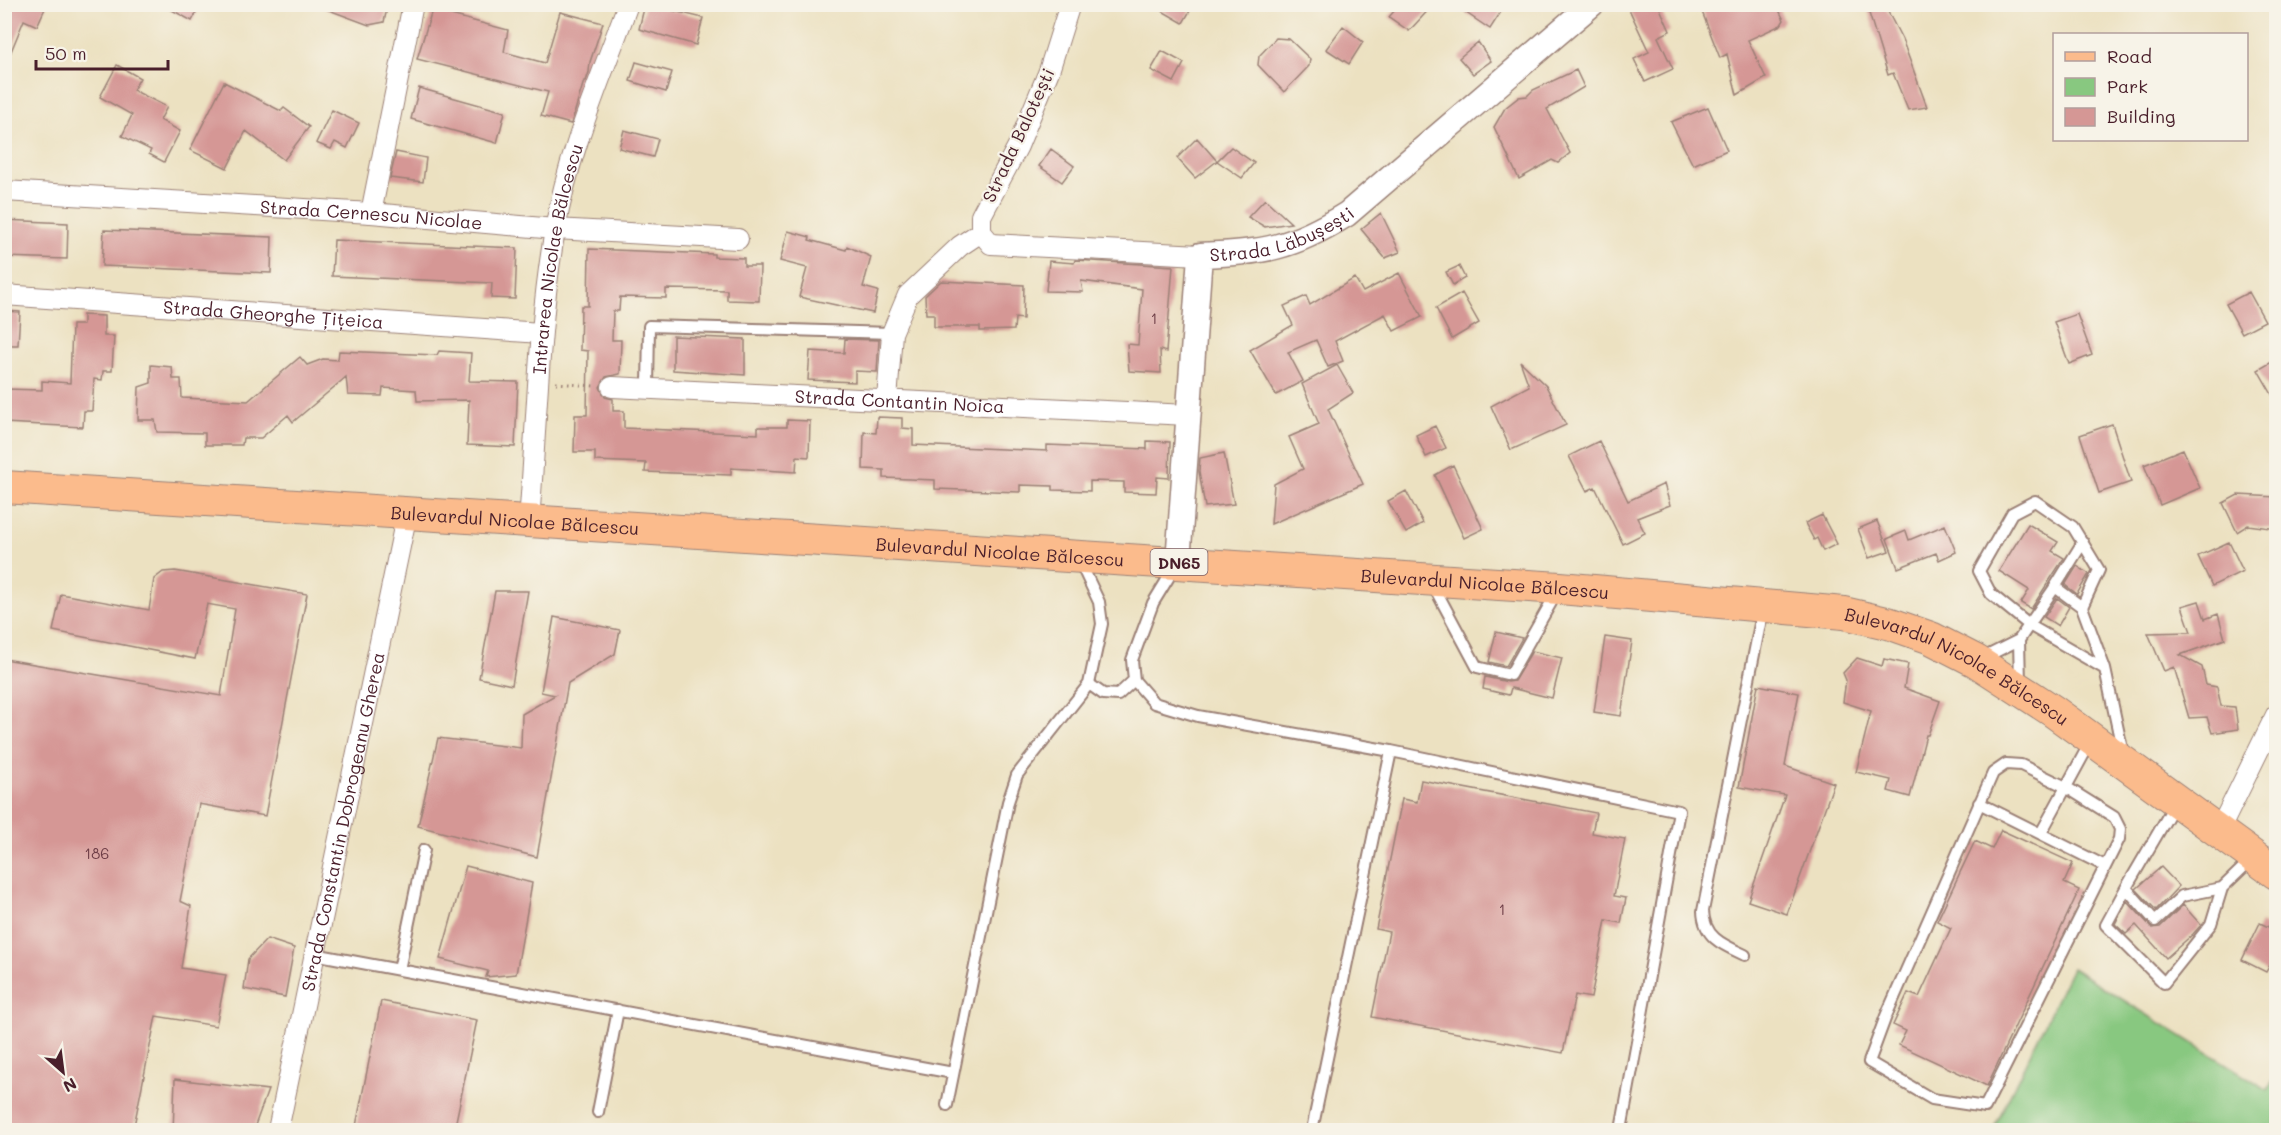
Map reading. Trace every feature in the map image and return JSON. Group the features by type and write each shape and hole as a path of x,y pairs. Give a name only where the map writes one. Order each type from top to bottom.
{"main road":[{"name":"Bulevardul Nicolae Bălcescu","path":"4,487 1560,588 1844,613 1891,624 1931,638 1976,661 2020,688 2092,738 2218,833 2265,865"}],"street":[{"path":"371,213 413,4"},
{"name":"Intrarea Nicolae Bălcescu","path":"529,521 541,333 555,229 574,155 628,4"},
{"name":"Strada Balotești","path":"981,232 981,216 1018,146 1049,71 1070,4"},
{"name":"Strada Lăbușești","path":"1178,562 1200,255 1254,253 1287,246 1319,232 1347,214 1592,4"},
{"name":"Strada Cernescu Nicolae","path":"4,191 371,213 555,229 738,239"},
{"path":"888,400 892,333 908,295 960,246 981,232 991,244 1200,255"},
{"name":"Strada Gheorghe Țițeica","path":"4,296 541,333"},
{"name":"Strada Contantin Noica","path":"612,387 1188,415"},
{"name":"Strada Constantin Dobrogeanu Gherea","path":"278,1131 406,513"},
{"path":"2218,833 2277,715"}],"lane":[{"path":"648,388 650,326 892,333"},
{"path":"2082,606 2099,570 2073,527 2035,501 2012,513 1979,571 1991,594 2029,626 2105,669"},
{"path":"1976,661 2019,640 2083,542"},
{"path":"947,1105 1008,802 1017,775 1089,684 1102,624 1099,602 1078,556"},
{"path":"1178,562 1153,603 1132,660 1134,680 1154,702 1190,714 1391,752 1679,811 1621,1131"},
{"path":"1430,580 1477,667 1510,675 1560,588"},
{"path":"2055,587 2082,606 2105,669 2125,763"},
{"path":"1745,955 1713,939 1706,927 1703,911 1764,606"},
{"path":"2019,640 2020,688"},
{"path":"1089,684 1103,694 1118,695 1134,680"},
{"path":"2041,833 2092,738"},
{"path":"1312,1131 1391,752"},
{"path":"2006,764 2021,765 2066,787 2114,817 2120,829 2119,839 1985,1107 1932,1098 1869,1062 1886,1016 1979,803 1993,773 2006,764"},
{"path":"2177,801 2106,925 2164,983 2211,924 2222,888"},
{"path":"1979,803 2105,866"},
{"path":"399,970 424,850"},
{"path":"2126,888 2154,921 2182,896 2222,888 2265,865"},
{"path":"314,954 953,1072"},
{"path":"598,1112 618,1010"}],"path":[{"path":"539,382 612,387"}],"green space":[{"path":"2072,968 2268,1090 2276,1074 2276,1130 1993,1130"}],"building":[{"path":"4,4 47,4 37,26 24,20 5,66 4,21 9,13 4,10"},
{"path":"161,4 201,4 192,21"},
{"path":"318,4 388,4 384,22 369,25 318,6"},
{"path":"645,4 703,18 696,45 639,29"},
{"path":"1150,4 1194,4 1183,23"},
{"path":"1400,4 1434,4 1409,31 1389,17"},
{"path":"1453,4 1506,4 1490,29"},
{"path":"1639,4 1658,4 1670,31 1658,37 1673,69 1645,82 1634,59 1649,52 1629,9"},
{"path":"1699,4 1781,4 1780,12 1784,20 1781,25 1748,40 1766,78 1737,95 1727,54 1720,58"},
{"path":"1886,8 1902,39 1927,107 1908,110 1893,73 1888,75 1868,10"},
{"path":"432,10 508,30 504,52 545,63 560,12 603,23 571,124 541,116 548,92 417,59"},
{"path":"1343,26 1363,42 1349,64 1326,49"},
{"path":"1276,38 1289,39 1310,59 1309,66 1284,92 1258,65 1259,56"},
{"path":"1478,42 1491,61 1473,74 1459,58"},
{"path":"1162,51 1184,63 1174,82 1151,70"},
{"path":"636,62 672,72 666,92 630,81"},
{"path":"117,65 140,78 133,90 167,107 160,120 180,131 164,162 149,154 151,150 122,136 132,115 100,97"},
{"path":"1576,70 1584,87 1547,109 1570,153 1558,163 1552,160 1519,179 1494,127 1505,108 1519,97 1527,96 1533,90"},
{"path":"224,82 281,111 284,108 309,127 284,160 246,131 227,168 190,150"},
{"path":"419,88 505,112 497,143 411,119"},
{"path":"1708,107 1727,150 1693,165 1671,122"},
{"path":"332,110 359,123 347,148 335,142 331,149 316,143"},
{"path":"624,130 658,139 653,157 619,148"},
{"path":"1197,138 1217,161 1195,178 1177,158"},
{"path":"1231,147 1254,163 1242,178 1217,161"},
{"path":"1051,149 1074,166 1062,182 1039,166"},
{"path":"396,152 426,158 423,182 390,178"},
{"path":"1265,199 1291,223 1265,227 1248,217"},
{"path":"1381,213 1400,252 1385,258 1361,229"},
{"path":"4,220 68,223 67,259 4,257"},
{"path":"104,230 272,237 271,273 102,266"},
{"path":"788,231 810,237 809,240 846,250 847,246 871,257 863,287 878,291 873,313 799,297 807,268 780,261"},
{"path":"334,240 517,248 515,299 491,298 492,283 332,276"},
{"path":"589,249 714,254 714,257 744,258 744,266 760,266 759,301 727,300 727,290 666,289 666,298 620,297 619,311 613,311 612,340 621,340 620,374 606,377 600,387 605,397 613,399 613,411 624,411 624,428 758,434 758,427 787,427 787,420 810,421 809,457 797,456 796,472 731,468 731,475 645,472 646,463 595,461 595,452 574,452 575,415 587,415 588,351 580,350 581,306 588,306"},
{"path":"1075,260 1173,266 1166,352 1160,350 1161,373 1129,371 1127,344 1138,345 1142,289 1081,281 1083,292 1046,291 1049,261 1074,263"},
{"path":"1459,266 1465,278 1453,285 1446,272"},
{"path":"1399,273 1422,317 1394,331 1385,314 1335,341 1343,361 1328,367 1316,340 1288,352 1303,381 1276,395 1250,350 1293,325 1284,306 1306,296 1310,305 1355,278 1363,292"},
{"path":"941,281 1024,285 1023,319 1015,318 1014,330 980,331 980,327 934,327 934,314 926,314 925,296"},
{"path":"2249,292 2265,321 2242,333 2226,304"},
{"path":"1462,293 1479,323 1452,339 1436,308"},
{"path":"4,311 20,312 18,345 4,345"},
{"path":"2077,314 2092,355 2069,364 2054,322"},
{"path":"83,315 104,316 104,336 114,336 112,371 103,371 102,380 94,379 92,411 84,411 83,427 4,423 4,389 42,390 42,381 70,383 72,325 83,325"},
{"path":"673,336 745,339 745,375 673,370"},
{"path":"845,339 879,340 877,372 855,371 855,382 808,380 810,351 844,353"},
{"path":"339,351 437,355 439,351 471,353 469,381 518,382 515,447 467,445 469,400 417,401 416,390 383,388 382,396 348,395 346,377 293,422 288,415 261,438 243,438 242,445 205,445 205,433 157,432 155,420 138,420 139,387 151,383 151,365 172,367 173,379 181,379 182,398 248,401 300,357 307,365 323,359 338,360"},
{"path":"2277,359 2277,403 2258,370"},
{"path":"1520,361 1546,386 1566,425 1511,450 1491,406 1529,386"},
{"path":"1337,365 1353,393 1328,409 1363,484 1271,524 1274,484 1303,469 1289,437 1319,424 1302,384"},
{"path":"877,417 902,418 902,428 913,429 913,445 1047,451 1047,445 1147,449 1147,441 1170,442 1169,478 1157,477 1156,493 1124,492 1124,482 1090,481 1090,491 1053,490 1053,486 1020,485 1020,492 935,489 935,480 884,478 884,470 863,469 864,432 876,433"},
{"path":"2112,424 2131,482 2099,493 2080,435"},
{"path":"1435,426 1446,448 1426,457 1416,435"},
{"path":"1599,441 1628,501 1664,484 1670,505 1637,518 1645,533 1623,544 1595,487 1587,491 1569,456"},
{"path":"2183,449 2200,488 2160,505 2144,465"},
{"path":"1224,453 1234,504 1205,507 1199,471 1200,458"},
{"path":"1453,465 1483,529 1464,538 1435,475"},
{"path":"1406,491 1423,523 1406,533 1388,501"},
{"path":"2238,495 2277,497 2277,529 2248,525 2237,532 2223,503"},
{"path":"1822,515 1837,544 1823,551 1817,538 1814,540 1805,523"},
{"path":"1877,521 1889,551 1869,558 1858,529"},
{"path":"2028,524 2058,542 2052,551 2064,558 2031,609 2021,603 2029,590 1999,571"},
{"path":"1945,525 1956,552 1939,560 1936,553 1898,568 1887,539 1906,531 1909,540"},
{"path":"2229,542 2243,571 2212,586 2198,556"},
{"path":"2077,566 2089,574 2077,594 2065,585"},
{"path":"175,571 307,594 265,816 199,804 180,901 191,906 181,968 226,975 216,1026 156,1016 133,1131 4,1131 4,659 221,696 235,609 207,604 195,659 53,631 61,594 149,610 154,579 163,572"},
{"path":"495,591 528,591 512,685 479,678"},
{"path":"2057,598 2069,607 2058,626 2044,617"},
{"path":"2199,601 2205,619 2218,614 2225,639 2180,655 2202,667 2206,685 2217,687 2221,706 2235,707 2238,729 2212,733 2207,717 2189,718 2174,667 2164,671 2148,633 2191,632 2182,606"},
{"path":"554,617 620,630 615,654 568,683 537,857 418,826 438,738 521,748 522,714 555,695 541,692"},
{"path":"1496,632 1522,638 1506,666 1489,662"},
{"path":"1605,637 1632,641 1621,716 1594,712"},
{"path":"1532,651 1562,658 1552,698 1511,688 1509,695 1483,689 1485,677 1508,682 1514,681"},
{"path":"1857,658 1882,666 1884,659 1908,664 1904,688 1940,701 1928,735 1926,735 1910,797 1888,791 1891,780 1856,772 1871,711 1843,702 1846,680 1843,673"},
{"path":"1758,685 1799,693 1785,766 1834,783 1787,914 1748,901 1785,795 1739,787"},
{"path":"1421,780 1596,813 1592,833 1625,839 1614,896 1626,898 1621,923 1606,920 1591,998 1575,995 1563,1053 1372,1017 1389,932 1376,929 1402,799 1417,802"},
{"path":"2001,830 2073,863 2064,883 2079,890 1987,1086 1899,1045 1906,1031 1893,1025 1908,993 1919,997 1951,928 1937,921 1975,841 1992,849"},
{"path":"466,866 532,883 516,974 486,977 488,971 440,959"},
{"path":"2161,867 2179,886 2156,910 2136,889"},
{"path":"2127,901 2152,928 2160,927 2183,905 2201,925 2166,958 2136,925 2126,934 2115,924"},
{"path":"2260,923 2277,931 2277,952 2266,972 2242,960"},
{"path":"267,939 294,948 285,997 244,989 248,959"},
{"path":"381,1001 477,1020 454,1131 355,1131"},
{"path":"175,1079 268,1090 253,1131 173,1131"}]}
